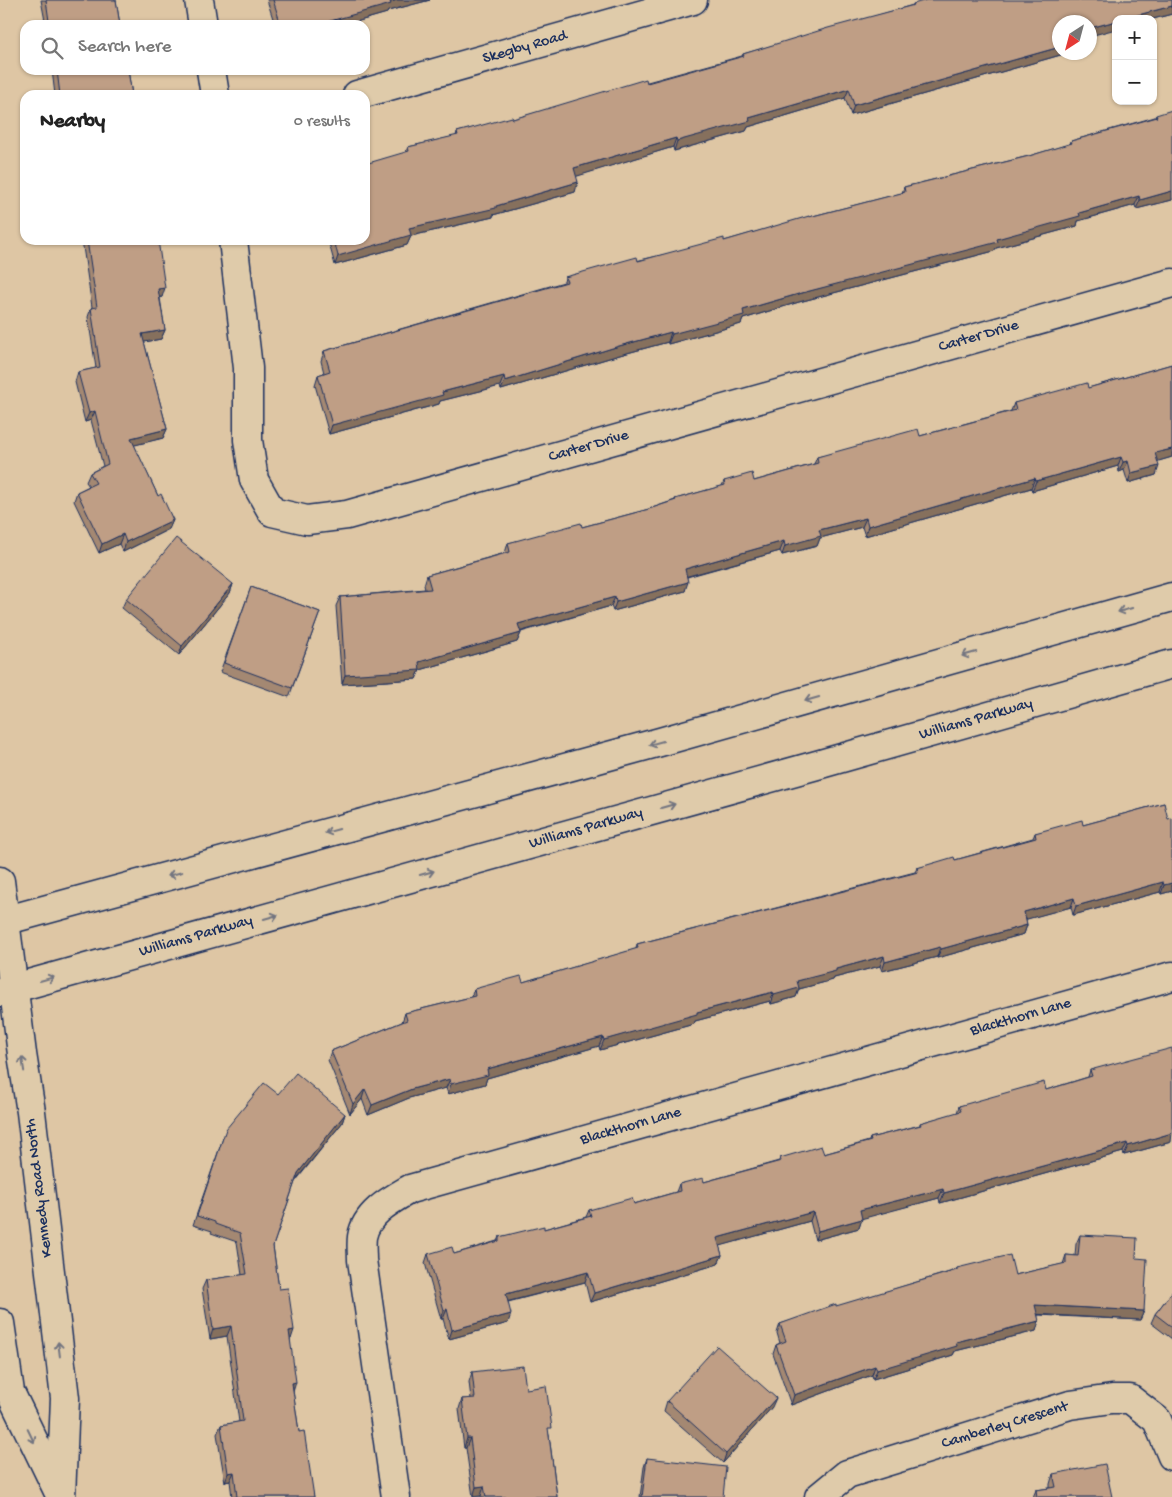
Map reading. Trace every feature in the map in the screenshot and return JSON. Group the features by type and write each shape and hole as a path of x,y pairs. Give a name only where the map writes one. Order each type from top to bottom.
{"main road":[{"path":"199,0 202,20"},
{"name":"Skegby Road","path":"370,91 692,0"},
{"path":"212,75 214,90"},
{"name":"Carter Drive","path":"234,245 248,368 248,440 254,480 272,512 307,520 347,515 1172,283"},
{"path":"3,921 660,742 1172,597"},
{"name":"Williams Parkway","path":"7,990 817,765 1172,664"},
{"name":"Kennedy Road North","path":"0,880 7,990 32,1122 65,1398 61,1497"},
{"name":"Blackthorn Lane","path":"396,1497 362,1260 362,1236 370,1218 388,1202 410,1189 1172,976"},
{"name":"Kennedy Road North","path":"0,1323 10,1392 61,1497"},
{"name":"Camberley Crescent","path":"819,1497 847,1474 1070,1406 1112,1399 1130,1400 1157,1420 1172,1456"}],"building":[{"path":"46,0 116,0 119,20 49,20"},
{"path":"273,0 397,0 390,2 391,4 334,20 279,20"},
{"path":"927,0 1172,0 1172,6 1138,15 1112,15 1112,22 1097,26 1097,15 1052,15 1052,49 854,105 849,89 749,118 750,121 677,141 676,138 574,168 578,182 496,206 496,208 409,228 411,235 338,256 335,245 370,245 370,163 409,151 408,147 458,135 457,132 512,117 513,119 646,79 647,83 744,56 743,54 828,28"},
{"path":"58,75 129,75 131,90 59,90"},
{"path":"1172,110 1172,191 1140,200 1139,196 1079,213 1080,216 997,239 998,242 743,310 744,315 619,346 505,381 504,376 442,392 443,395 332,425 318,375 330,371 324,351 567,282 565,277 637,257 638,261 724,238 724,241 809,216 905,192 904,187 1029,156 1072,143 1071,141 1157,117 1156,115"},
{"path":"88,245 159,245 165,288 158,289 165,330 142,334 167,429 131,438 158,496 161,494 173,520 126,542 123,534 102,544 77,492 96,483 90,473 108,464 95,411 89,413 78,372 100,367 91,308 97,307"},
{"path":"1172,364 1172,449 1155,453 1159,466 1131,473 1128,461 1123,462 1121,457 1036,481 1035,478 868,526 866,518 819,530 821,536 785,546 784,541 685,569 688,582 616,602 615,597 518,624 521,633 419,662 420,670 345,675 340,597 431,589 427,575 510,552 508,543 581,523 582,527 649,509 675,499 725,485 724,481 752,473 754,481 818,463 817,457 918,429 920,436 1016,410 1014,403 1087,383 1088,388"},
{"path":"176,538 233,584 182,646 126,599"},
{"path":"251,587 320,612 292,688 224,663"},
{"path":"1164,803 1168,819 1172,818 1172,883 1164,885 1163,882 1076,906 1074,898 1024,912 1027,925 941,949 940,947 885,962 884,956 836,969 836,971 797,981 799,988 774,995 773,992 697,1012 697,1014 604,1040 603,1037 487,1069 488,1075 451,1084 450,1079 412,1089 372,1105 365,1089 353,1104 331,1051 407,1020 405,1013 475,996 474,989 521,976 523,982 638,948 637,944 918,872 917,868 954,857 955,860 1036,838 1035,833 1082,820 1083,825"},
{"path":"1172,1048 1172,1133 1128,1146 1127,1143 944,1193 943,1189 860,1210 862,1219 818,1231 813,1212 717,1238 722,1255 594,1293 588,1272 506,1294 511,1314 452,1330 447,1309 444,1310 428,1254 452,1247 454,1254 499,1241 499,1237 544,1226 544,1229 591,1216 589,1210 632,1198 634,1204 680,1191 679,1184 703,1178 704,1182 781,1161 780,1158 821,1146 824,1154 871,1141 870,1138 921,1125 920,1123 961,1111 959,1106 1044,1082 1046,1090 1092,1076 1090,1070"},
{"path":"296,1073 345,1114 298,1173 273,1246 279,1289 288,1288 294,1330 289,1331 296,1382 292,1383 299,1432 304,1431 314,1497 237,1497 234,1472 228,1473 221,1425 243,1421 231,1326 213,1329 206,1280 247,1274 240,1233 197,1216 226,1129 264,1083 278,1094"},
{"path":"1080,1235 1137,1238 1136,1258 1147,1259 1144,1311 1035,1305 1039,1321 956,1342 957,1346 877,1370 875,1366 794,1395 776,1345 786,1341 780,1324 836,1304 836,1306 957,1270 957,1268 1010,1255 1015,1275 1066,1263 1066,1255 1078,1256"},
{"path":"1172,1292 1172,1327 1155,1314"},
{"path":"717,1346 776,1398 726,1454 667,1401"},
{"path":"523,1366 526,1389 546,1386 552,1428 548,1428 557,1497 486,1497 484,1486 476,1487 470,1438 467,1438 462,1399 475,1398 472,1372"},
{"path":"647,1458 726,1467 723,1497 642,1497"},
{"path":"1105,1464 1112,1497 1037,1497 1036,1490 1056,1487 1053,1474"}]}
